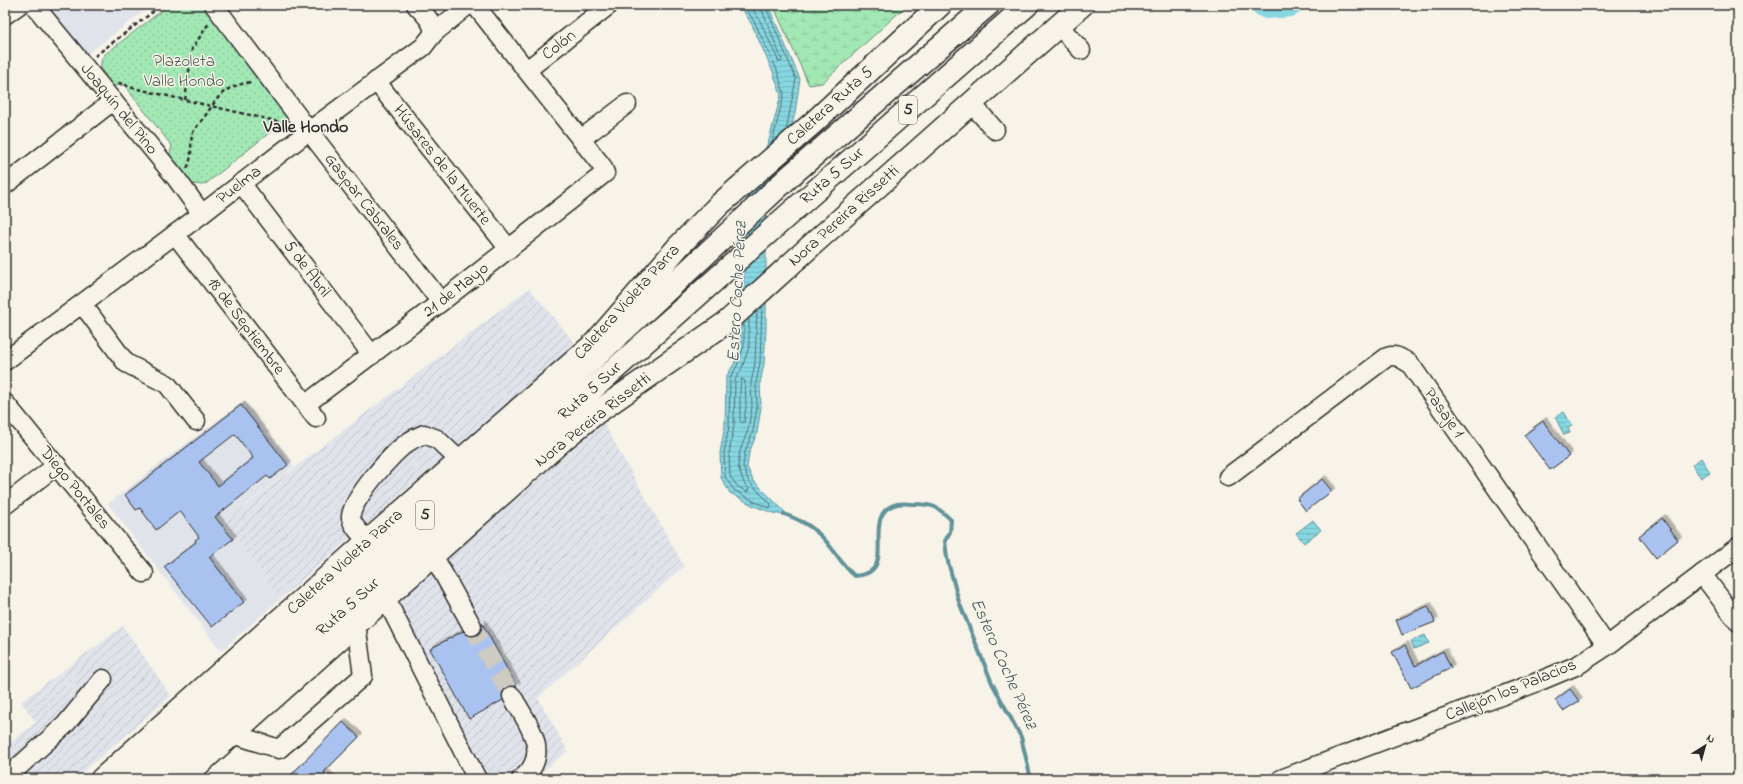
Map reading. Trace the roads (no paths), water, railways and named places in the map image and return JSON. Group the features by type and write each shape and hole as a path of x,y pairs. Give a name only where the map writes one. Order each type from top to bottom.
{"main road":[{"name":"Caletera Ruta 5","path":"719,205 814,122 940,5"},
{"name":"Ruta 5 Sur","path":"124,779 414,525 790,176 988,5"},
{"name":"Ruta 5 Sur","path":"154,779 719,276 1027,5"},
{"name":"Nora Pereira Rissetti","path":"182,779 570,434 596,413 727,322 814,242 1082,5"},
{"name":"Caletera Violeta Parra","path":"102,779 368,541 595,344 678,247 719,205"}],"street":[{"path":"5,15 20,5"},
{"name":"Joaquín del Pino","path":"34,5 176,178 202,214"},
{"path":"416,5 430,20 434,33"},
{"name":"Puelma","path":"5,361 423,46 434,33 468,5"},
{"path":"475,5 581,139 627,104"},
{"name":"Colón","path":"527,70 609,5"},
{"name":"Gaspar Cabrales","path":"217,8 309,131 441,302"},
{"path":"1059,26 1081,50"},
{"name":"Húsares de la Muerte","path":"376,81 509,249"},
{"path":"5,185 113,102"},
{"path":"971,103 995,130"},
{"name":"21 de Mayo","path":"311,411 372,355 605,173 602,166 581,139"},
{"name":"5 de Abril","path":"241,183 372,355"},
{"name":"18 de Septiembre","path":"175,234 311,411"},
{"path":"81,305 89,312 126,363 167,384 196,421"},
{"name":"Pasaje 1","path":"1228,477 1387,357 1393,355 1402,358 1410,364 1607,646"},
{"name":"Diego Portales","path":"5,403 144,573"},
{"path":"368,541 357,529 351,519 352,509 363,491 384,464 409,441 424,434 437,439 460,461"},
{"path":"5,505 57,465"},
{"name":"Callejón los Palacios","path":"1281,779 1457,711 1535,683 1578,665 1607,646 1738,547"},
{"path":"433,555 472,626"},
{"path":"1702,574 1738,622"},
{"path":"385,597 477,779"},
{"path":"233,734 279,749 363,676 356,623"},
{"path":"5,779 65,725 103,679"},
{"path":"512,696 533,734 537,746 535,760 531,769 521,779"}],"water":[{"path":"740,5 768,5 800,79 795,113 786,147 772,177 766,214 766,329 764,364 760,383 761,407 757,433 749,453 747,467 753,480 789,516 773,513 754,506 730,493 721,478 720,453 725,425 726,377 734,364 741,345 740,316 745,266 742,235 745,203 755,173 769,140 781,95 773,72 752,25"},
{"path":"1564,412 1572,425 1568,428 1570,433 1564,435 1555,417"},
{"path":"1701,458 1710,472 1701,478 1692,465"},
{"path":"1313,520 1321,530 1304,543 1296,533"},
{"path":"1425,635 1429,643 1414,649 1411,641"}],"waterway":[{"path":"1263,5 1267,7 1290,5"},
{"name":"Estero Coche Pérez","path":"784,514 803,522 815,530 855,576 868,573 877,563 879,525 882,516 887,509 897,504 930,505 938,509 951,520 950,532 945,541 947,558 959,602 992,683 1021,737 1031,779"}],"tunnel":[{"path":"472,626 512,696"}],"district":[{"name":"Valle Hondo","path":"306,128"}],"park label":[{"name":"Plazoleta Valle Hondo","path":"184,71"}]}
